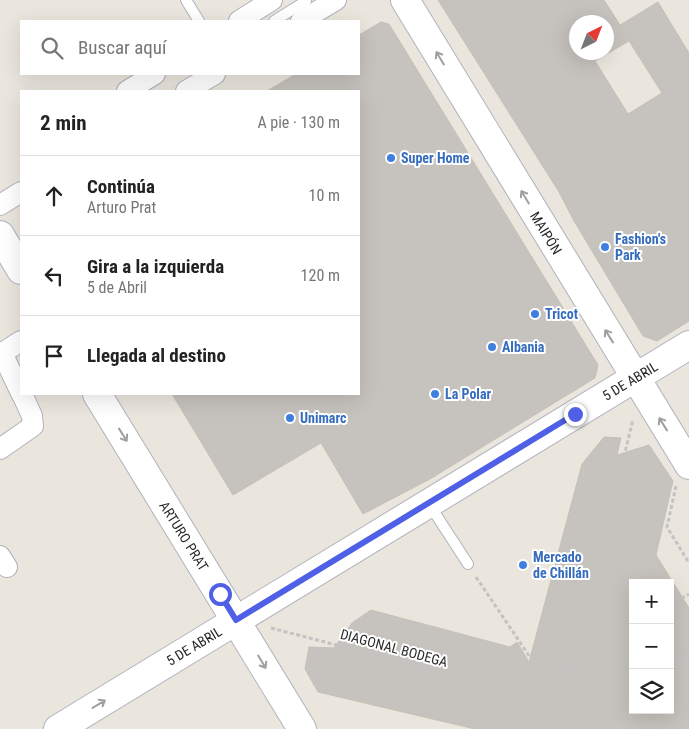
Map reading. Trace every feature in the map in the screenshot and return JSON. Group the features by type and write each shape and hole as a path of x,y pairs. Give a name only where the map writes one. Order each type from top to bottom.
{"street":[{"path":"241,20 272,0"},
{"path":"303,20 336,0"},
{"name":"MAIPÓN","path":"405,0 635,378 683,473"},
{"path":"129,90 153,75"},
{"path":"193,85 213,75"},
{"path":"0,205 20,193"},
{"path":"0,236 20,268"},
{"path":"20,342 7,350 4,357 20,389"},
{"name":"5 DE ABRIL","path":"58,729 249,623 429,503 689,345"},
{"path":"0,449 32,426 32,416 23,395"},
{"name":"ARTURO PRAT","path":"98,395 249,623 302,729"}],"lane":[{"path":"186,0 198,20"},
{"path":"276,20 306,1"},
{"path":"429,503 468,564"}],"path":[{"path":"661,43 682,80"},
{"path":"679,74 689,67"},
{"path":"573,672 634,412"},
{"path":"683,473 667,526 689,563"},
{"path":"468,564 542,675"},
{"path":"674,603 689,594"},
{"name":"DIAGONAL BODEGA","path":"249,623 529,695"},
{"path":"674,660 689,652"},
{"path":"588,686 629,661"},
{"path":"545,729 532,716 529,706 529,695 532,686 542,675 554,670 573,672 588,686 592,700 591,709 587,719 580,728 575,729"},
{"path":"591,709 598,710"}],"building":[{"path":"438,0 604,0 614,15 569,15 569,60 597,60 595,61 628,114 662,93 629,41 614,50 614,16 620,25 658,2 689,53 689,321 657,341 643,336 574,221 559,192"},
{"path":"381,22 389,24 598,365 595,378 430,479 363,514 321,443 233,495 173,395 360,395 360,90 269,90 294,75 360,75 360,34"},
{"path":"604,437 621,438 617,455 649,445 673,481 656,555 671,579 629,579 629,714 674,714 674,584 689,608 689,729 475,729 318,692 305,669 309,647 334,648 352,623 371,610 510,647 517,642 529,662 582,464"}],"place":[{"name":"Super Home","path":"391,158"},
{"name":"Fashion's Park","path":"605,247"},
{"name":"Tricot","path":"535,314"},
{"name":"Albania","path":"492,347"},
{"name":"La Polar","path":"435,394"},
{"name":"Unimarc","path":"290,418"},
{"name":"Mercado de Chillán","path":"523,565"}],"route":[{"path":"220,594 236,620 575,414"}]}
